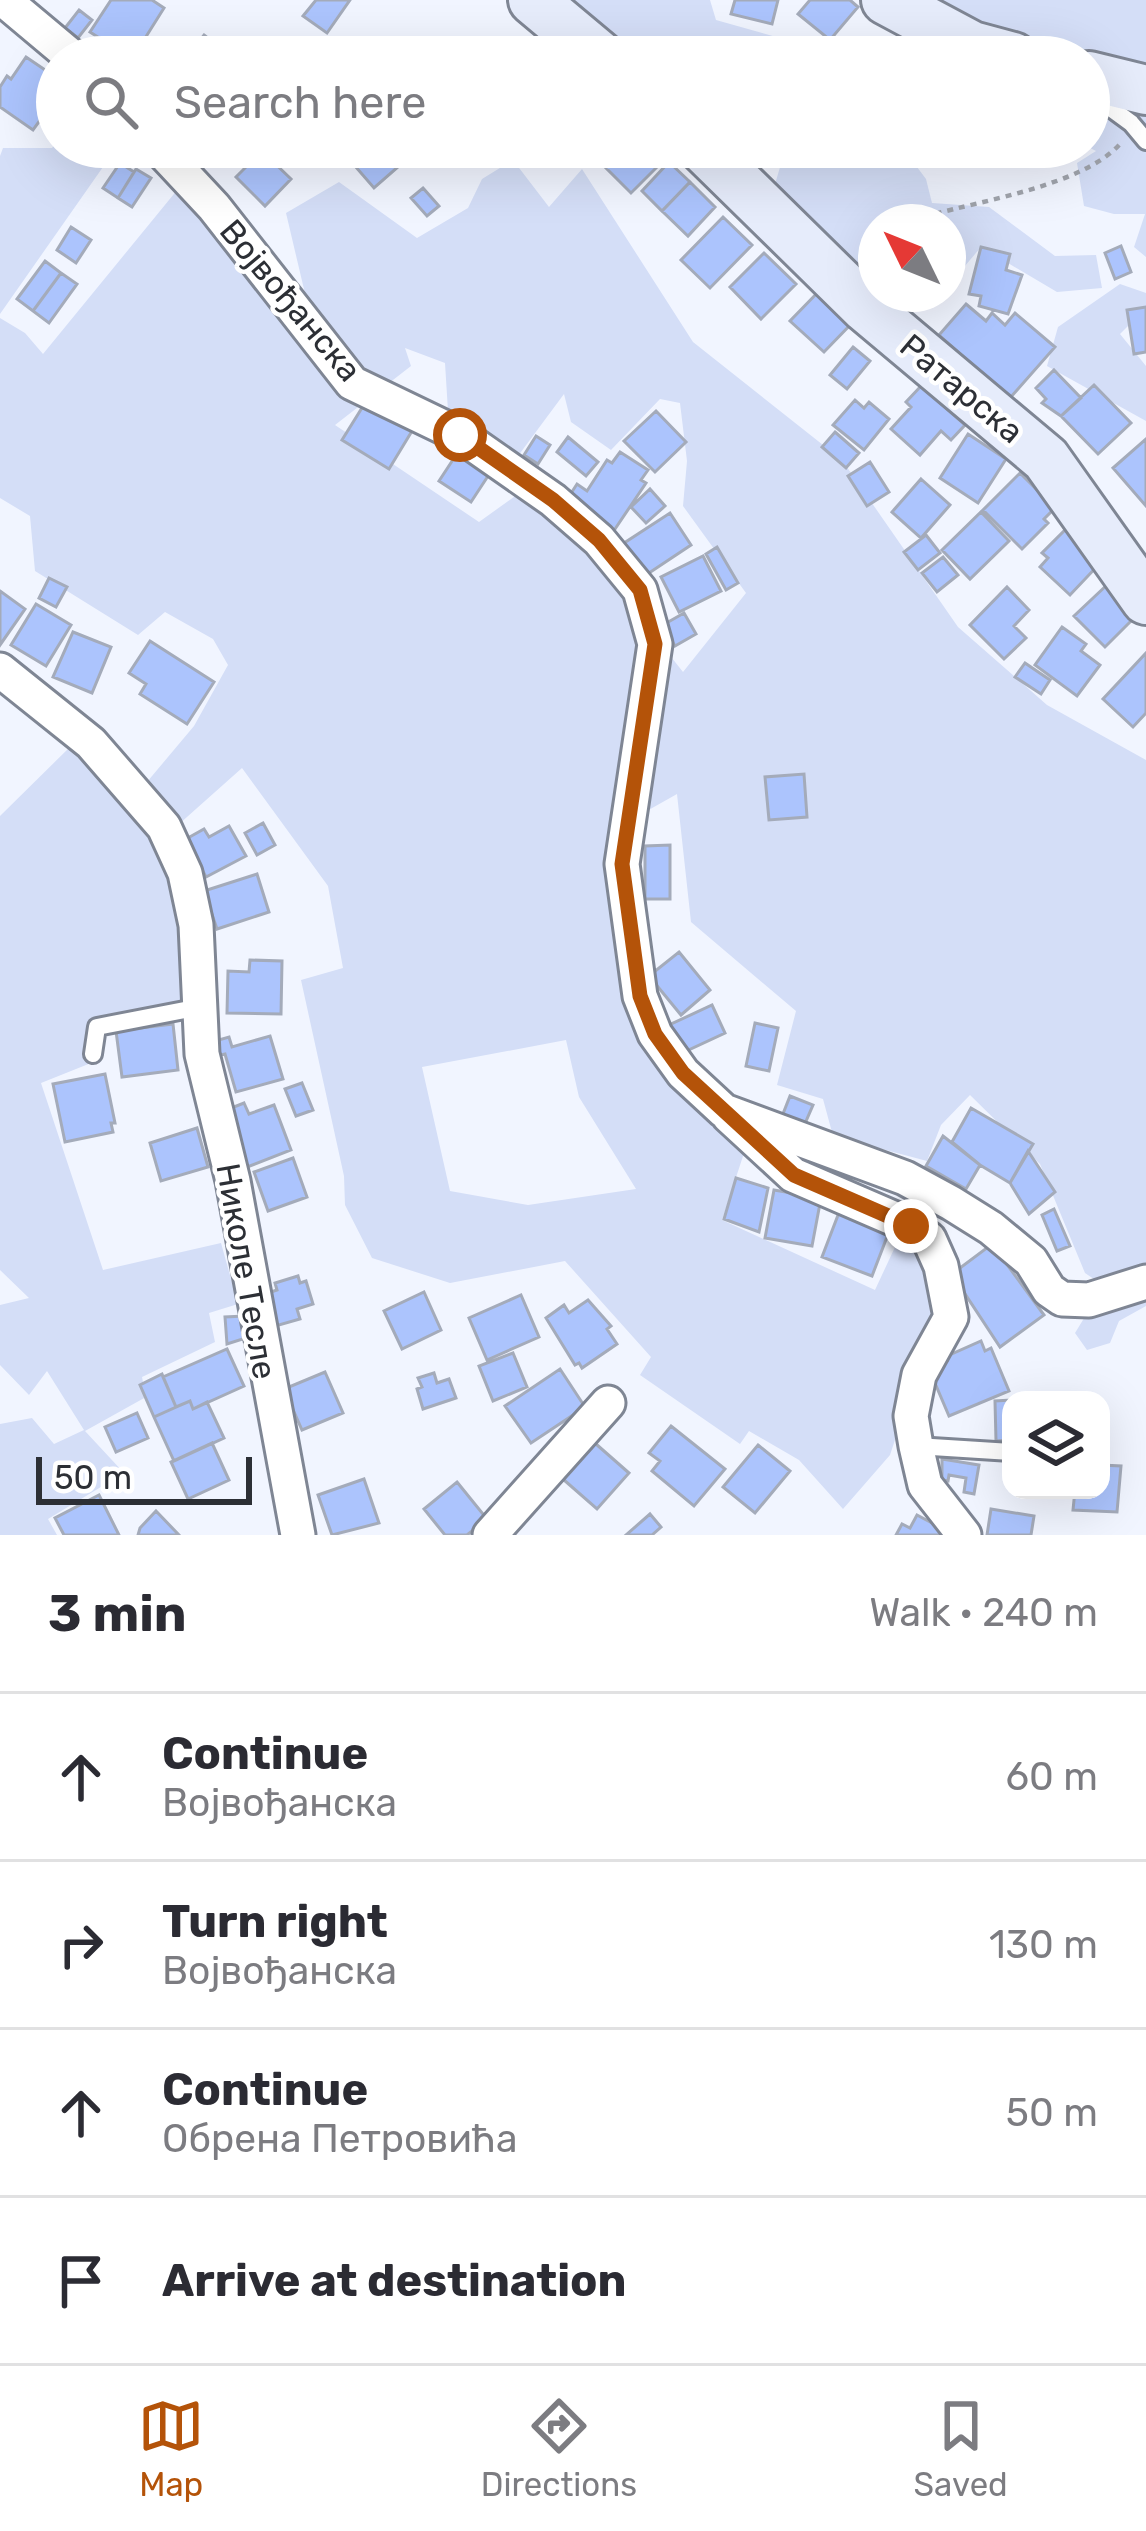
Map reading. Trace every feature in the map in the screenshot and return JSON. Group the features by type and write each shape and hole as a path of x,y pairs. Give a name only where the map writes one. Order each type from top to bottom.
{"street":[{"path":"4,0 47,36"},
{"path":"533,0 576,36"},
{"path":"886,0 953,36"},
{"path":"1110,89 1138,106"},
{"name":"Војвођанска","path":"178,168 352,382 460,435 553,500 599,540 640,590 655,644 622,864 640,996 655,1034 683,1073 724,1111 904,1178 951,1203 1031,1261 1049,1290 1061,1299 1089,1300 1146,1282"},
{"name":"Ратарска","path":"723,168 865,307 1046,459 1146,601"},
{"name":"Николе Тесле","path":"0,670 92,742 164,826 185,873 196,925 202,1054 233,1181 298,1535"},
{"path":"724,1111 794,1175 911,1226 928,1238 941,1266 951,1317 919,1375 911,1416 925,1485 964,1535"},
{"path":"490,1535 608,1403"}],"lane":[{"path":"1138,106 1146,141"},
{"path":"93,1054 97,1028 200,1006"},
{"path":"916,1447 1002,1452"}],"path":[{"path":"1110,154 1118,148 1138,106"},
{"path":"966,205 1085,168"}],"shaded area":[{"path":"551,0 710,0 716,20 773,36 596,36"},
{"path":"906,0 1146,0 1146,78 1110,65 1110,36 966,35"},
{"path":"1110,95 1146,109 1146,257 1134,247 1145,214 1114,214 1084,206 1078,168 1110,168"},
{"path":"3,148 36,148 36,168 102,168 0,314 0,156"},
{"path":"500,168 519,168 549,207 582,169 693,342 842,460 958,627 1047,705 1146,760 1146,1306 1119,1321 1110,1343 1087,1350 1075,1333 1086,1315 1122,1298 1085,1273 1040,1164 970,1095 941,1125 927,1161 833,1136 823,1099 777,1085 796,1011 691,922 677,794 638,816 644,1048 745,1150 722,1220 875,1290 902,1232 931,1264 934,1321 890,1455 843,1509 799,1460 749,1431 740,1444 640,1375 651,1357 565,1261 450,1283 372,1258 345,1205 344,1176 301,980 343,968 328,886 242,768 178,825 147,782 194,726 228,665 213,639 165,612 138,635 35,571 30,516 0,498 0,318 25,333 43,354 178,189 266,300 307,302 286,213 339,182 417,238 468,208 482,179","holes":["405,348 445,363 448,411 518,456 564,394 571,422 611,450 660,399 680,403 687,461 683,506 746,593 683,672 600,567 518,494 479,522 335,425 411,366","566,1040 579,1097 636,1189 528,1205 450,1191 422,1067"]},
{"path":"780,168 918,168 932,203 946,204 858,204 858,264 773,191"},
{"path":"966,205 989,207 1055,256 1096,255 1102,288 1057,292 981,247 966,265"},
{"path":"1120,284 1146,293 1146,308 1120,334 1146,366 1146,421 1047,366 1058,327"},
{"path":"73,744 160,838 197,1004 97,1027 91,1063 41,1083 103,1270 221,1243 238,1304 209,1313 215,1342 142,1377 146,1397 85,1431 124,1473 48,1519 57,1535 0,1535 0,1424 32,1418 54,1444 84,1430 47,1371 29,1395 0,1365 0,1305 29,1298 0,1270 0,816"}],"building":[{"path":"111,0 152,0 164,8 146,36 90,32"},
{"path":"316,0 350,0 327,33 303,16"},
{"path":"735,0 778,0 772,24 731,14"},
{"path":"810,0 850,0 858,7 833,36 825,36 798,14"},
{"path":"79,10 92,20 80,36 65,28"},
{"path":"26,57 36,64 33,130 0,107 0,87 7,76 11,79"},
{"path":"117,168 134,172 118,198 103,188"},
{"path":"245,168 280,168 291,179 265,206 236,177"},
{"path":"357,168 397,168 374,188"},
{"path":"606,168 656,168 631,193"},
{"path":"663,168 675,168 690,182 662,211 642,191"},
{"path":"136,169 151,178 132,207 118,198"},
{"path":"690,182 715,207 688,236 662,211"},
{"path":"423,188 439,206 427,216 411,198"},
{"path":"723,217 752,245 710,288 681,260"},
{"path":"71,227 91,240 76,263 57,250"},
{"path":"1121,246 1131,272 1115,279 1105,253"},
{"path":"981,247 1010,254 1006,270 1022,275 1008,314 979,306 981,296 969,294"},
{"path":"764,253 796,284 761,319 730,287"},
{"path":"45,261 61,273 33,311 17,299"},
{"path":"61,273 77,284 49,323 33,311"},
{"path":"821,289 854,321 824,352 790,321"},
{"path":"966,304 986,321 992,313 1005,325 1015,313 1055,347 1010,398 939,335 959,312 966,312"},
{"path":"1146,307 1146,352 1134,354 1127,310"},
{"path":"853,347 870,361 847,389 830,375"},
{"path":"1054,370 1081,398 1061,416 1042,403 1046,399 1036,388"},
{"path":"1094,385 1131,423 1098,454 1061,416"},
{"path":"921,386 965,425 951,440 941,431 920,455 891,429 911,407 906,402"},
{"path":"855,400 864,408 869,402 889,419 864,450 833,425"},
{"path":"365,403 412,431 389,469 342,440"},
{"path":"656,411 686,442 655,472 624,441"},
{"path":"835,432 859,453 846,468 822,447"},
{"path":"968,434 1006,459 978,503 940,478"},
{"path":"536,436 550,445 538,464 524,455"},
{"path":"568,437 598,462 586,476 557,452"},
{"path":"1146,439 1146,506 1113,468"},
{"path":"458,452 490,473 471,502 439,481"},
{"path":"620,452 648,470 641,480 646,483 613,532 566,501 577,484 587,491 607,460 612,463"},
{"path":"870,462 889,492 867,506 848,476"},
{"path":"1020,473 1055,508 1044,519 1048,523 1022,549 983,510"},
{"path":"921,479 950,505 921,538 892,512"},
{"path":"650,489 665,506 646,523 631,507"},
{"path":"981,512 1009,541 970,579 942,550"},
{"path":"670,513 691,545 640,579 618,547"},
{"path":"1073,522 1104,559 1070,595 1040,567 1048,558 1042,553"},
{"path":"926,535 940,553 918,570 904,552"},
{"path":"717,547 738,583 726,590 706,554"},
{"path":"703,556 721,591 679,612 661,577"},
{"path":"943,557 958,575 937,592 922,573"},
{"path":"49,578 67,587 56,607 39,598"},
{"path":"1109,583 1139,613 1105,647 1074,616"},
{"path":"1007,587 1029,610 1014,626 1026,638 1004,659 970,625"},
{"path":"0,591 25,609 0,645"},
{"path":"36,604 71,625 46,666 11,645"},
{"path":"684,613 696,634 675,646 663,625"},
{"path":"1062,627 1086,644 1081,651 1100,665 1077,696 1035,665"},
{"path":"73,632 111,647 92,693 53,677"},
{"path":"150,641 214,682 187,724 140,694 146,684 129,673"},
{"path":"1146,653 1146,713 1133,727 1103,699"},
{"path":"1025,663 1050,680 1041,694 1015,677"},
{"path":"804,774 807,817 769,820 765,777"},
{"path":"263,823 275,845 257,855 245,833"},
{"path":"229,826 246,856 206,877 186,839 204,829 209,837"},
{"path":"670,845 670,899 645,899 645,846"},
{"path":"257,874 269,912 217,929 204,891"},
{"path":"679,952 710,990 681,1015 649,976"},
{"path":"250,960 282,961 281,1014 227,1013 228,971 249,972"},
{"path":"712,1005 725,1033 682,1053 669,1025"},
{"path":"755,1023 778,1028 769,1071 746,1066"},
{"path":"173,1024 178,1070 122,1077 116,1031"},
{"path":"270,1036 283,1079 236,1092 225,1054 212,1057 208,1043 229,1037 232,1047"},
{"path":"105,1074 113,1132 65,1142 53,1084"},
{"path":"302,1083 313,1110 296,1116 285,1089"},
{"path":"790,1096 813,1105 803,1128 781,1119"},
{"path":"244,1103 249,1114 274,1105 291,1150 242,1169 221,1112"},
{"path":"971,1108 1033,1144 1010,1183 952,1142"},
{"path":"197,1128 208,1167 161,1181 150,1143"},
{"path":"943,1136 980,1165 966,1189 926,1166"},
{"path":"1028,1151 1055,1192 1029,1214 1010,1183"},
{"path":"293,1158 307,1197 268,1211 254,1172"},
{"path":"736,1178 768,1188 759,1232 724,1219"},
{"path":"774,1190 821,1198 812,1246 765,1238"},
{"path":"1054,1209 1070,1246 1057,1251 1042,1215"},
{"path":"840,1210 890,1229 872,1276 822,1257"},
{"path":"992,1244 1044,1315 1000,1347 952,1274"},
{"path":"298,1276 300,1283 306,1281 313,1304 297,1309 300,1319 272,1327 262,1295 277,1290 275,1283"},
{"path":"424,1292 441,1330 402,1349 384,1311"},
{"path":"521,1295 539,1337 487,1360 469,1318"},
{"path":"588,1300 611,1326 607,1329 617,1344 582,1368 575,1365 546,1318 564,1305 569,1313"},
{"path":"244,1316 246,1338 227,1344 225,1317"},
{"path":"981,1341 985,1351 991,1348 1009,1391 949,1416 929,1369 947,1361 945,1357"},
{"path":"227,1349 244,1386 193,1409 190,1401 176,1407 163,1377"},
{"path":"513,1353 527,1387 493,1401 479,1366"},
{"path":"560,1369 585,1407 531,1443 505,1406"},
{"path":"325,1372 343,1413 302,1430 284,1389"},
{"path":"434,1373 437,1383 449,1379 456,1398 423,1409 418,1378"},
{"path":"162,1374 176,1407 154,1417 140,1385"},
{"path":"190,1401 193,1409 207,1402 224,1438 174,1461 154,1417"},
{"path":"995,1401 1002,1401 1002,1441 996,1441"},
{"path":"137,1413 148,1438 116,1452 105,1427"},
{"path":"671,1426 725,1469 694,1506 652,1471 660,1461 649,1453"},
{"path":"588,1437 629,1473 597,1509 556,1473"},
{"path":"212,1443 229,1480 188,1499 171,1462"},
{"path":"758,1445 790,1471 755,1513 723,1487"},
{"path":"942,1459 979,1465 974,1494 964,1492 966,1478 949,1475 948,1481 942,1480"},
{"path":"1110,1465 1121,1466 1117,1512 1073,1510 1074,1499 1110,1499"},
{"path":"364,1479 379,1523 332,1535 318,1495"},
{"path":"457,1482 487,1519 467,1535 445,1535 424,1509"},
{"path":"99,1495 119,1535 64,1535 55,1518"},
{"path":"991,1509 1034,1516 1031,1535 987,1535"},
{"path":"156,1511 179,1535 138,1535"},
{"path":"650,1514 661,1527 652,1535 626,1535"},
{"path":"917,1515 949,1532 896,1535 902,1524 910,1528"}],"route":[{"path":"460,435 553,500 599,540 640,590 655,644 622,864 640,996 655,1034 683,1073 794,1175 911,1226"}]}
